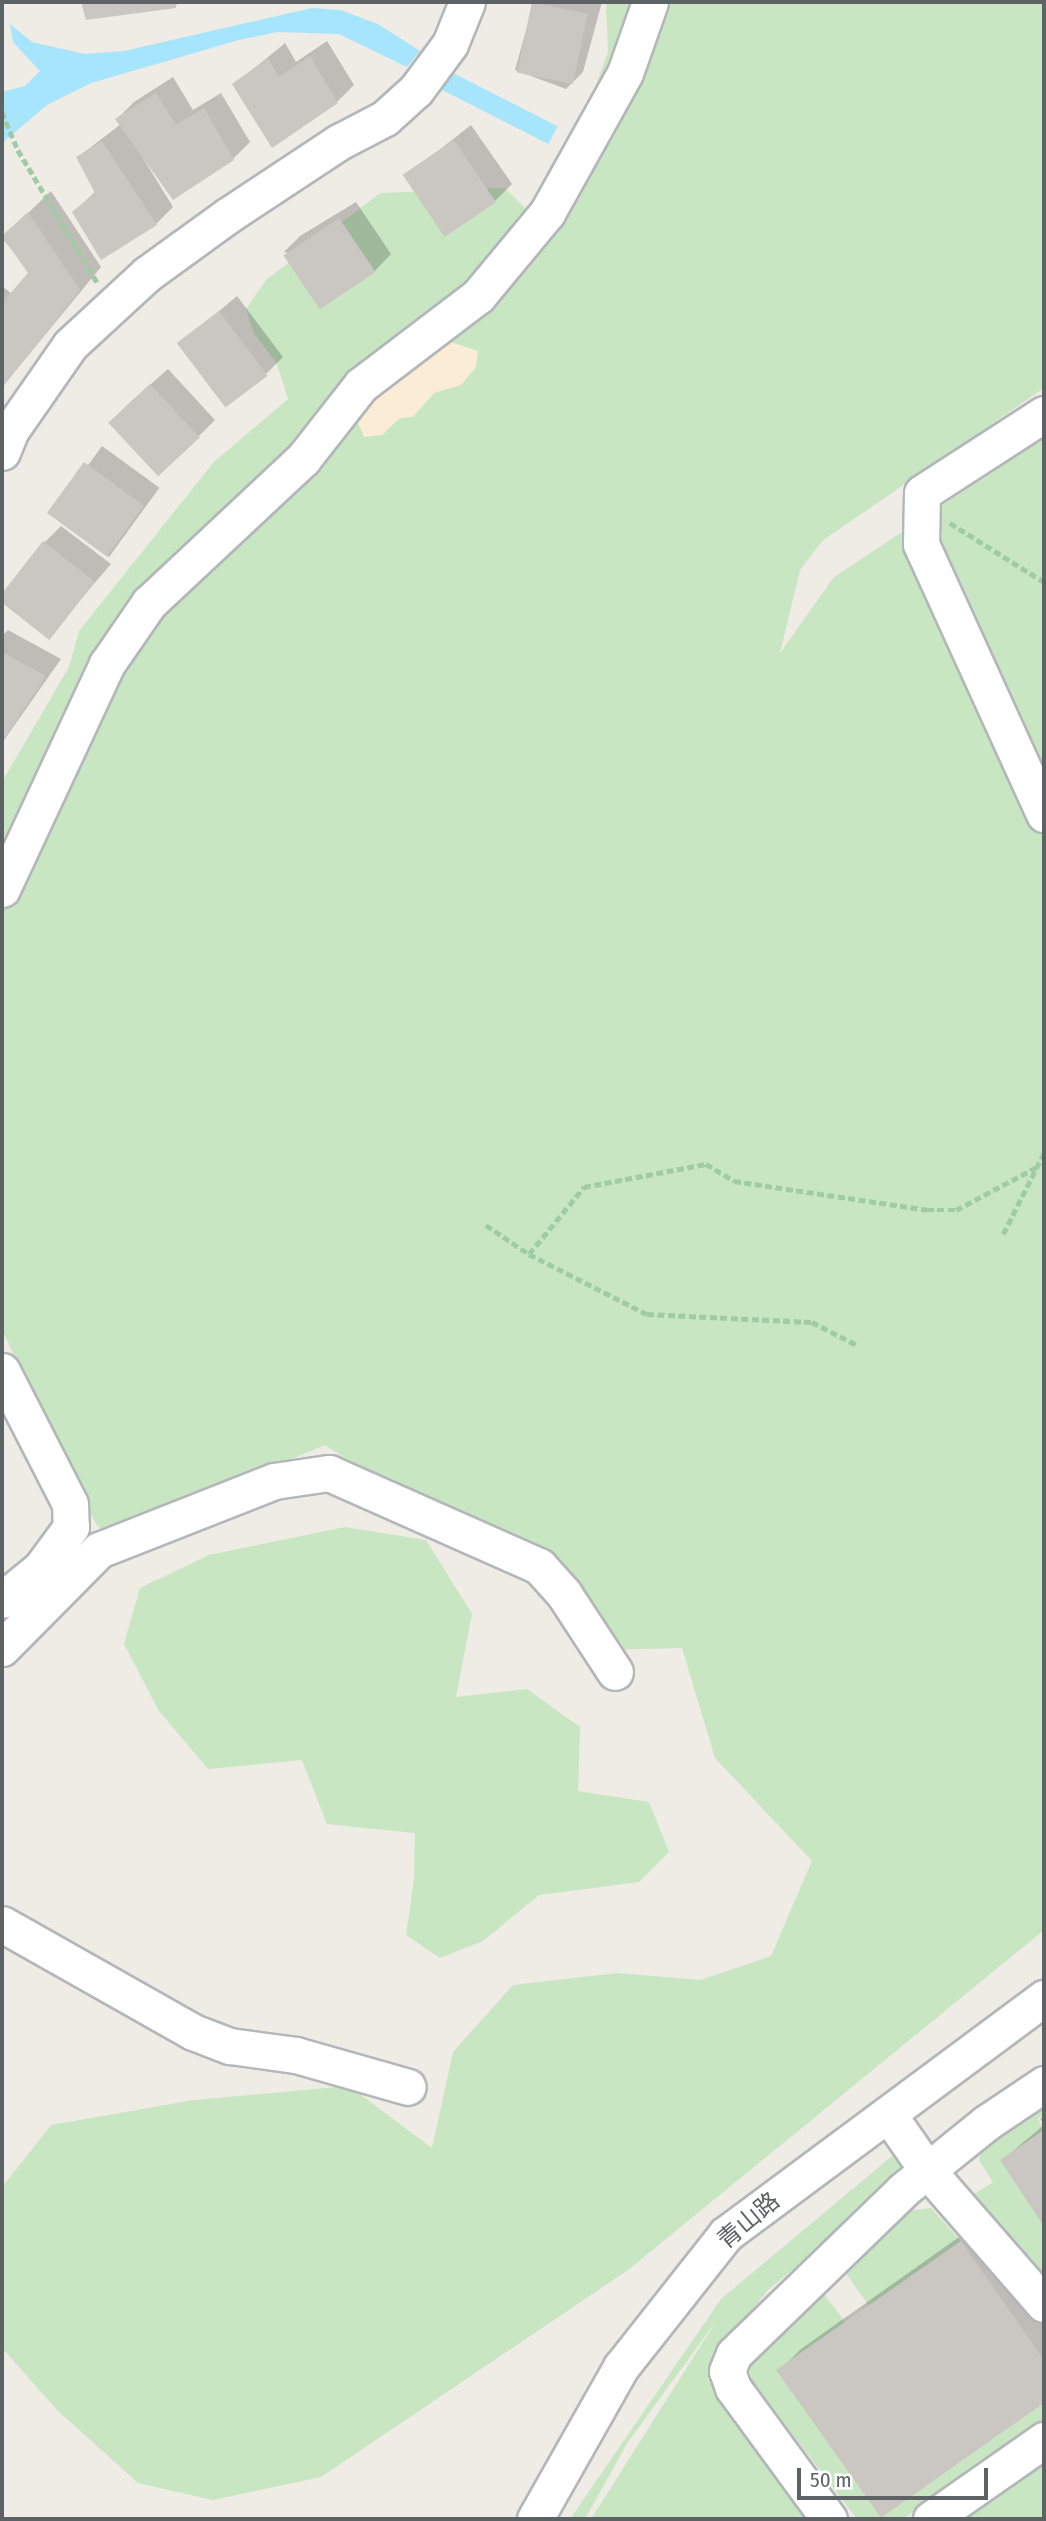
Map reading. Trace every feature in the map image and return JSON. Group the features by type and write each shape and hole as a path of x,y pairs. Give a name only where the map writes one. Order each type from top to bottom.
{"street":[{"path":"2,452 11,430 71,345 112,307 227,216 339,142 385,118 416,90 450,44 467,2"},
{"path":"2,888 107,664 149,603 303,459 361,385 478,296 547,214 625,73 650,2"},
{"path":"1044,414 922,493 921,544 1044,814"},
{"path":"2,1371 70,1504 71,1527 41,1568 2,1600"},
{"path":"2,1648 99,1550 274,1481 329,1473 539,1566 564,1594 615,1672"},
{"path":"2,1924 193,2032 230,2046 296,2055 408,2087"},
{"name":"青山路","path":"535,2519 621,2367 726,2234 1044,1998"},
{"path":"829,2519 733,2388 727,2371 734,2354 927,2170 1044,2084"},
{"path":"888,2114 927,2170 1044,2304"},
{"path":"931,2519 1044,2440"}],"path":[{"path":"2,112 18,150 112,307"},
{"path":"922,506 1044,582"},
{"path":"1003,1234 1044,1153"},
{"path":"529,1254 584,1186 706,1164 734,1181 927,1210 956,1210 1037,1167"},
{"path":"486,1225 529,1254 647,1314 812,1322 857,1345"}],"green space":[{"path":"606,2 1044,2 1044,388 822,541 800,570 780,653 834,577 1044,438 1044,1930 628,2270 321,2477 213,2500 138,2483 57,2410 2,2348 2,2187 51,2125 194,2100 349,2086 432,2148 453,2052 513,1985 618,1973 701,1980 771,1956 812,1861 715,1758 682,1648 600,1650 540,1585 325,1445 108,1536 96,1524 2,1330 2,782 69,667 79,631 214,462 288,399 277,364 254,333 246,309 266,280 380,193 505,188 531,214 551,165 591,99 608,52"},
{"path":"345,1527 426,1540 472,1614 456,1697 527,1689 580,1727 578,1791 649,1802 669,1852 639,1882 539,1895 483,1941 440,1958 406,1935 414,1879 415,1833 327,1824 302,1760 208,1769 159,1711 124,1644 140,1588 209,1555"},
{"path":"1044,2102 1044,2115 1038,2119 1044,2130 1000,2160 1044,2227 1044,2284 970,2197 993,2182 979,2160 983,2144"},
{"path":"898,2151 908,2174 768,2290 711,2363 708,2379 810,2519 591,2519 717,2320 628,2442 585,2519 570,2519 721,2299"},
{"path":"931,2208 961,2241 869,2306 841,2266 899,2212"},
{"path":"818,2286 845,2322 777,2371 881,2518 1044,2403 1044,2420 903,2519 857,2519 752,2381 748,2361"},
{"path":"1044,2464 1044,2519 962,2519"}],"sand":[{"path":"451,342 478,351 476,367 461,385 434,393 413,417 400,418 382,435 364,437 355,416 389,377 412,369 430,351"}],"water":[{"path":"312,8 340,10 378,24 420,51 407,67 339,34 277,32 239,40 91,83 47,105 2,143 2,92 25,86 40,71 13,42 10,24 32,42 85,54 124,51"},
{"path":"447,70 557,126 548,144 438,88"}],"building":[{"path":"81,2 175,2 176,8 86,20"},
{"path":"532,2 588,14 573,84 517,72"},
{"path":"310,56 338,103 272,148 232,84 268,58 279,77"},
{"path":"156,93 176,125 204,108 234,160 173,200 115,119"},
{"path":"454,140 496,202 445,237 403,175"},
{"path":"102,141 157,225 101,260 72,212 95,193 76,157"},
{"path":"28,212 80,290 2,388 2,303 28,273 2,236"},
{"path":"339,218 375,272 320,309 283,255"},
{"path":"219,311 268,376 225,408 177,343"},
{"path":"150,384 200,437 158,476 108,423"},
{"path":"84,462 144,505 107,556 47,513"},
{"path":"43,541 95,582 49,640 2,603 2,593"},
{"path":"2,652 46,676 2,742"},
{"path":"1044,2130 1044,2227 1000,2160"},
{"path":"961,2241 1044,2360 1044,2403 881,2518 776,2370"}]}
